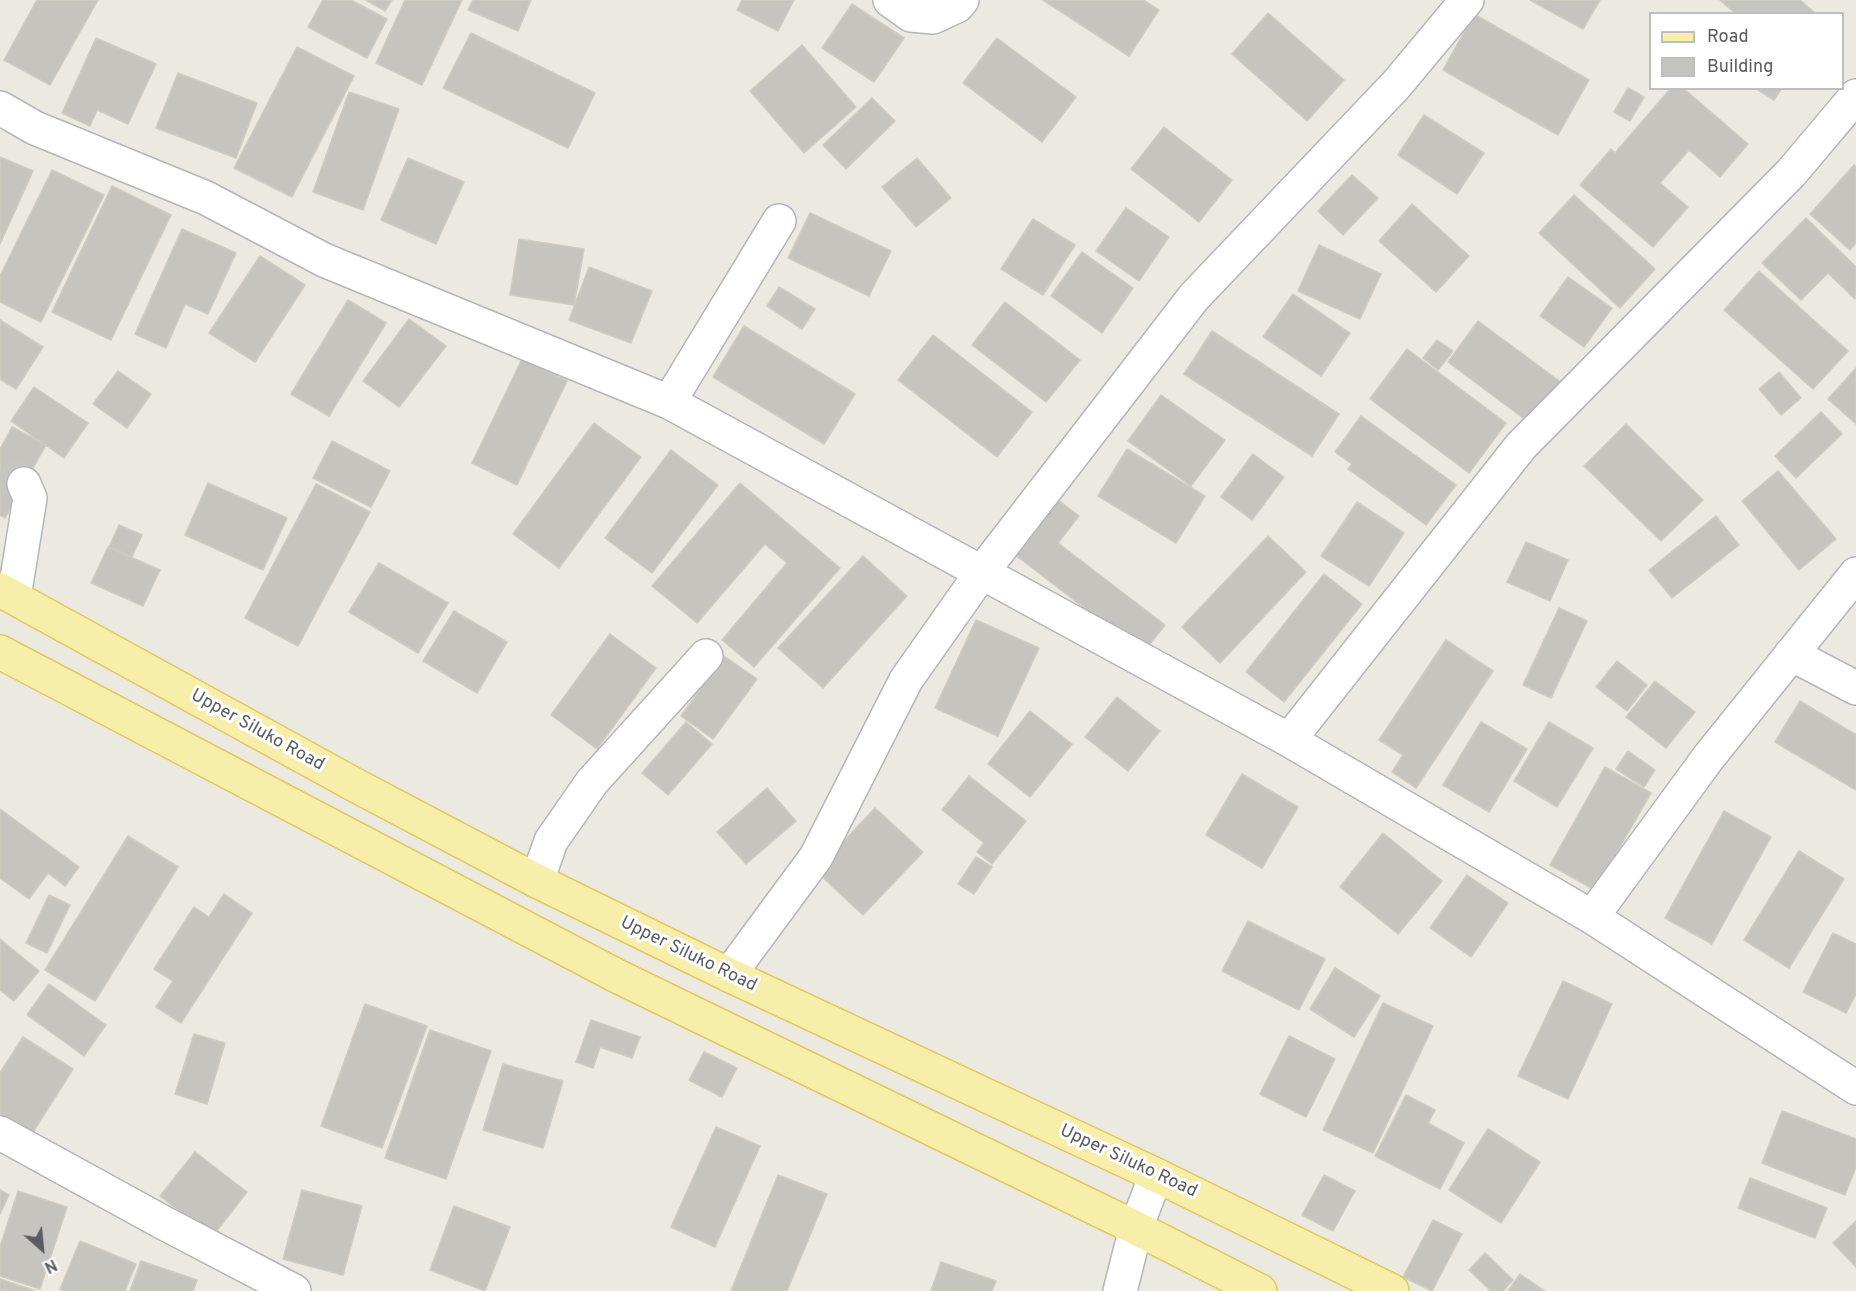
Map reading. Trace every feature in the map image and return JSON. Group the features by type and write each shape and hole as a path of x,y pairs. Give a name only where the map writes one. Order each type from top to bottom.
{"main road":[{"name":"Upper Siluko Road","path":"7,594 355,785 537,881 729,975 1156,1175 1392,1291"},
{"path":"0,652 617,976 1136,1228 1260,1291"}],"street":[{"path":"890,0 911,15 933,16 957,6 962,0"},
{"path":"729,975 816,857 906,680 982,572 1194,297 1396,85 1467,0"},
{"path":"1289,740 1521,446 1791,173 1856,96"},
{"path":"0,108 35,128 206,198 324,260 669,402 1289,740 1592,917 1856,1088"},
{"path":"669,402 780,221"},
{"path":"7,594 30,498 24,484"},
{"path":"1592,917 1708,758 1856,574"},
{"path":"1791,654 1856,688"},
{"path":"537,881 551,841 592,782 706,656"},
{"path":"0,1133 294,1291"},
{"path":"1120,1291 1136,1228 1156,1175"}],"building":[{"path":"37,0 98,0 50,85 4,60"},
{"path":"323,0 351,0 387,19 367,58 308,27"},
{"path":"366,0 392,0 385,11"},
{"path":"405,0 462,0 422,85 376,63"},
{"path":"473,0 531,0 518,31 468,10"},
{"path":"742,0 794,0 778,31 737,10"},
{"path":"1043,0 1143,0 1159,10 1129,56"},
{"path":"1530,0 1600,0 1583,29"},
{"path":"1720,0 1800,0 1814,12 1734,12"},
{"path":"852,4 904,38 874,82 822,48"},
{"path":"1268,13 1344,80 1307,121 1232,54"},
{"path":"1474,14 1589,80 1558,135 1443,70"},
{"path":"471,33 595,93 568,148 443,88"},
{"path":"96,38 156,64 128,124 97,110 90,126 62,113"},
{"path":"997,38 1076,97 1042,142 963,83"},
{"path":"802,45 856,107 804,153 750,91"},
{"path":"297,47 354,76 292,197 234,168"},
{"path":"178,73 257,103 236,158 156,128"},
{"path":"1628,88 1644,97 1630,121 1614,112"},
{"path":"1669,90 1685,90 1748,144 1720,177 1689,150 1660,183 1688,207 1653,247 1580,185 1611,149 1615,153"},
{"path":"1758,90 1781,90 1774,100"},
{"path":"349,92 399,109 363,210 313,192"},
{"path":"872,98 895,121 846,169 823,145"},
{"path":"1424,115 1484,153 1457,194 1398,155"},
{"path":"1164,127 1232,180 1199,222 1131,169"},
{"path":"0,157 33,171 0,244"},
{"path":"408,158 464,182 436,244 381,220"},
{"path":"917,158 951,198 916,227 882,187"},
{"path":"1854,165 1856,167 1856,243 1850,250 1810,214"},
{"path":"52,170 104,195 41,322 0,302 0,276"},
{"path":"1352,175 1378,198 1343,235 1318,211"},
{"path":"112,186 171,215 111,340 52,312"},
{"path":"1574,195 1655,269 1620,308 1539,233"},
{"path":"1412,204 1469,256 1436,292 1379,241"},
{"path":"1126,208 1169,237 1139,281 1096,251"},
{"path":"810,213 891,251 869,296 788,258"},
{"path":"1806,218 1856,267 1855,299 1828,273 1801,300 1762,263"},
{"path":"1033,219 1075,245 1043,295 1001,269"},
{"path":"182,229 236,253 208,314 185,304 166,348 135,334"},
{"path":"519,239 584,249 574,305 510,295"},
{"path":"1319,245 1381,274 1360,319 1298,291"},
{"path":"1082,252 1133,288 1102,333 1051,296"},
{"path":"260,256 305,285 255,362 209,333"},
{"path":"589,267 652,291 631,343 569,320"},
{"path":"1759,271 1848,351 1813,389 1724,310"},
{"path":"1568,277 1612,308 1584,347 1540,316"},
{"path":"779,287 815,309 802,329 767,306"},
{"path":"1293,294 1350,333 1321,376 1263,337"},
{"path":"348,300 386,323 329,416 291,394"},
{"path":"1005,302 1080,360 1046,402 972,345"},
{"path":"409,319 446,346 399,407 363,381"},
{"path":"0,320 43,347 16,389 0,379"},
{"path":"1478,321 1562,383 1531,424 1448,362"},
{"path":"744,326 855,394 824,444 713,377"},
{"path":"1212,331 1339,414 1312,456 1184,374"},
{"path":"933,335 1032,412 997,457 898,380"},
{"path":"1437,340 1453,351 1438,370 1423,358"},
{"path":"1407,349 1506,423 1469,473 1370,399"},
{"path":"522,359 567,381 517,485 472,463"},
{"path":"1856,368 1856,424 1828,399"},
{"path":"118,371 151,394 127,428 93,404"},
{"path":"1779,372 1801,398 1781,415 1759,389"},
{"path":"34,387 88,423 64,458 11,421"},
{"path":"1161,395 1225,440 1191,486 1128,441"},
{"path":"1821,412 1842,434 1796,478 1775,456"},
{"path":"1361,416 1456,485 1426,525 1348,469 1352,464 1335,452"},
{"path":"594,423 641,457 559,568 513,534"},
{"path":"1626,424 1703,500 1661,541 1584,466"},
{"path":"12,427 46,445 5,518 0,515 0,449"},
{"path":"332,441 390,471 371,507 313,478"},
{"path":"1127,449 1205,496 1176,543 1098,496"},
{"path":"671,450 718,485 652,573 605,538"},
{"path":"1253,454 1284,477 1252,520 1221,497"},
{"path":"1778,471 1836,539 1799,570 1742,501"},
{"path":"208,483 287,518 263,570 185,535"},
{"path":"740,483 840,568 754,667 722,640 787,563 765,544 697,623 652,586"},
{"path":"316,484 370,512 298,646 245,618"},
{"path":"1057,499 1079,516 1058,543 1165,625 1143,653 1014,554"},
{"path":"1357,502 1404,533 1369,586 1321,556"},
{"path":"1716,516 1739,545 1672,598 1649,570"},
{"path":"119,525 142,535 132,557 109,547"},
{"path":"1268,536 1306,572 1220,663 1182,627"},
{"path":"1526,542 1568,560 1550,601 1507,582"},
{"path":"108,547 160,570 143,606 91,583"},
{"path":"863,556 907,596 823,688 778,648"},
{"path":"379,563 448,603 418,653 349,612"},
{"path":"1324,574 1362,604 1284,702 1246,672"},
{"path":"1559,608 1587,621 1551,698 1523,685"},
{"path":"454,611 507,642 477,693 423,661"},
{"path":"976,620 1039,648 998,736 935,708"},
{"path":"610,634 656,668 597,749 551,715"},
{"path":"1446,640 1493,671 1416,788 1392,772 1403,755 1379,740"},
{"path":"724,656 757,679 713,739 681,716"},
{"path":"1617,661 1647,685 1627,711 1596,687"},
{"path":"1655,681 1695,712 1666,748 1626,717"},
{"path":"1117,697 1160,731 1128,771 1085,737"},
{"path":"1800,701 1856,735 1856,790 1775,742"},
{"path":"1030,711 1072,744 1030,797 988,764"},
{"path":"686,722 712,744 668,795 642,773"},
{"path":"1481,722 1527,749 1489,812 1443,785"},
{"path":"1549,722 1593,748 1557,807 1514,781"},
{"path":"1628,751 1655,770 1644,787 1616,769"},
{"path":"1605,767 1651,793 1595,890 1550,865"},
{"path":"1242,774 1298,807 1262,868 1206,835"},
{"path":"969,776 1026,821 992,864 977,852 984,843 942,810"},
{"path":"767,788 796,821 746,864 717,832"},
{"path":"875,808 923,852 863,915 816,871"},
{"path":"0,809 79,867 65,886 48,873 29,899 0,878"},
{"path":"1724,811 1771,837 1712,944 1665,918"},
{"path":"1383,833 1442,881 1398,934 1340,887"},
{"path":"128,836 178,867 95,1001 45,970"},
{"path":"1799,851 1844,879 1789,968 1744,940"},
{"path":"976,857 992,867 974,894 958,884"},
{"path":"1467,875 1508,903 1471,957 1430,928"},
{"path":"224,894 252,913 181,1023 156,1007 173,981 154,969 194,907 209,917"},
{"path":"49,895 70,905 47,953 26,943"},
{"path":"1248,921 1325,959 1299,1010 1222,971"},
{"path":"1833,933 1856,944 1856,994 1846,1013 1803,992"},
{"path":"0,939 39,971 14,1001 0,990"},
{"path":"1335,968 1380,996 1354,1037 1310,1009"},
{"path":"1563,981 1612,1004 1568,1099 1518,1076"},
{"path":"49,984 106,1025 84,1056 27,1015"},
{"path":"1383,1003 1433,1026 1373,1153 1323,1130"},
{"path":"365,1004 427,1026 382,1148 321,1126"},
{"path":"591,1020 640,1037 632,1058 600,1047 593,1068 576,1062"},
{"path":"430,1030 491,1051 446,1179 385,1158"},
{"path":"194,1034 225,1043 207,1104 175,1094"},
{"path":"1289,1036 1335,1059 1306,1117 1260,1094"},
{"path":"23,1037 73,1069 30,1137 0,1118 0,1073"},
{"path":"704,1052 737,1068 722,1097 689,1080"},
{"path":"503,1064 563,1081 543,1148 483,1130"},
{"path":"1406,1095 1435,1110 1428,1123 1464,1143 1440,1189 1375,1156"},
{"path":"1782,1111 1856,1139 1856,1167 1845,1195 1762,1163"},
{"path":"716,1127 760,1146 715,1247 671,1227"},
{"path":"1488,1129 1540,1162 1501,1223 1449,1190"},
{"path":"195,1152 247,1192 212,1237 160,1196"},
{"path":"778,1175 827,1194 787,1291 731,1291"},
{"path":"1324,1175 1355,1191 1333,1231 1302,1215"},
{"path":"1750,1178 1827,1208 1815,1238 1738,1208"},
{"path":"0,1190 9,1195 0,1214"},
{"path":"302,1190 362,1206 343,1275 283,1259"},
{"path":"18,1191 67,1207 40,1289 0,1276 0,1247"},
{"path":"454,1206 510,1227 485,1291 430,1270"},
{"path":"1433,1220 1462,1234 1432,1291 1403,1277"},
{"path":"1856,1221 1856,1267 1833,1243"},
{"path":"80,1241 136,1264 125,1291 64,1291 60,1289"},
{"path":"1485,1253 1513,1280 1503,1291 1491,1291 1469,1270"},
{"path":"141,1261 197,1280 193,1291 130,1291"},
{"path":"941,1262 996,1281 992,1291 931,1291"},
{"path":"1520,1274 1545,1291 1508,1291"},
{"path":"0,1279 36,1291 0,1291"}],"tunnel":[{"path":"0,471 24,484"}]}
